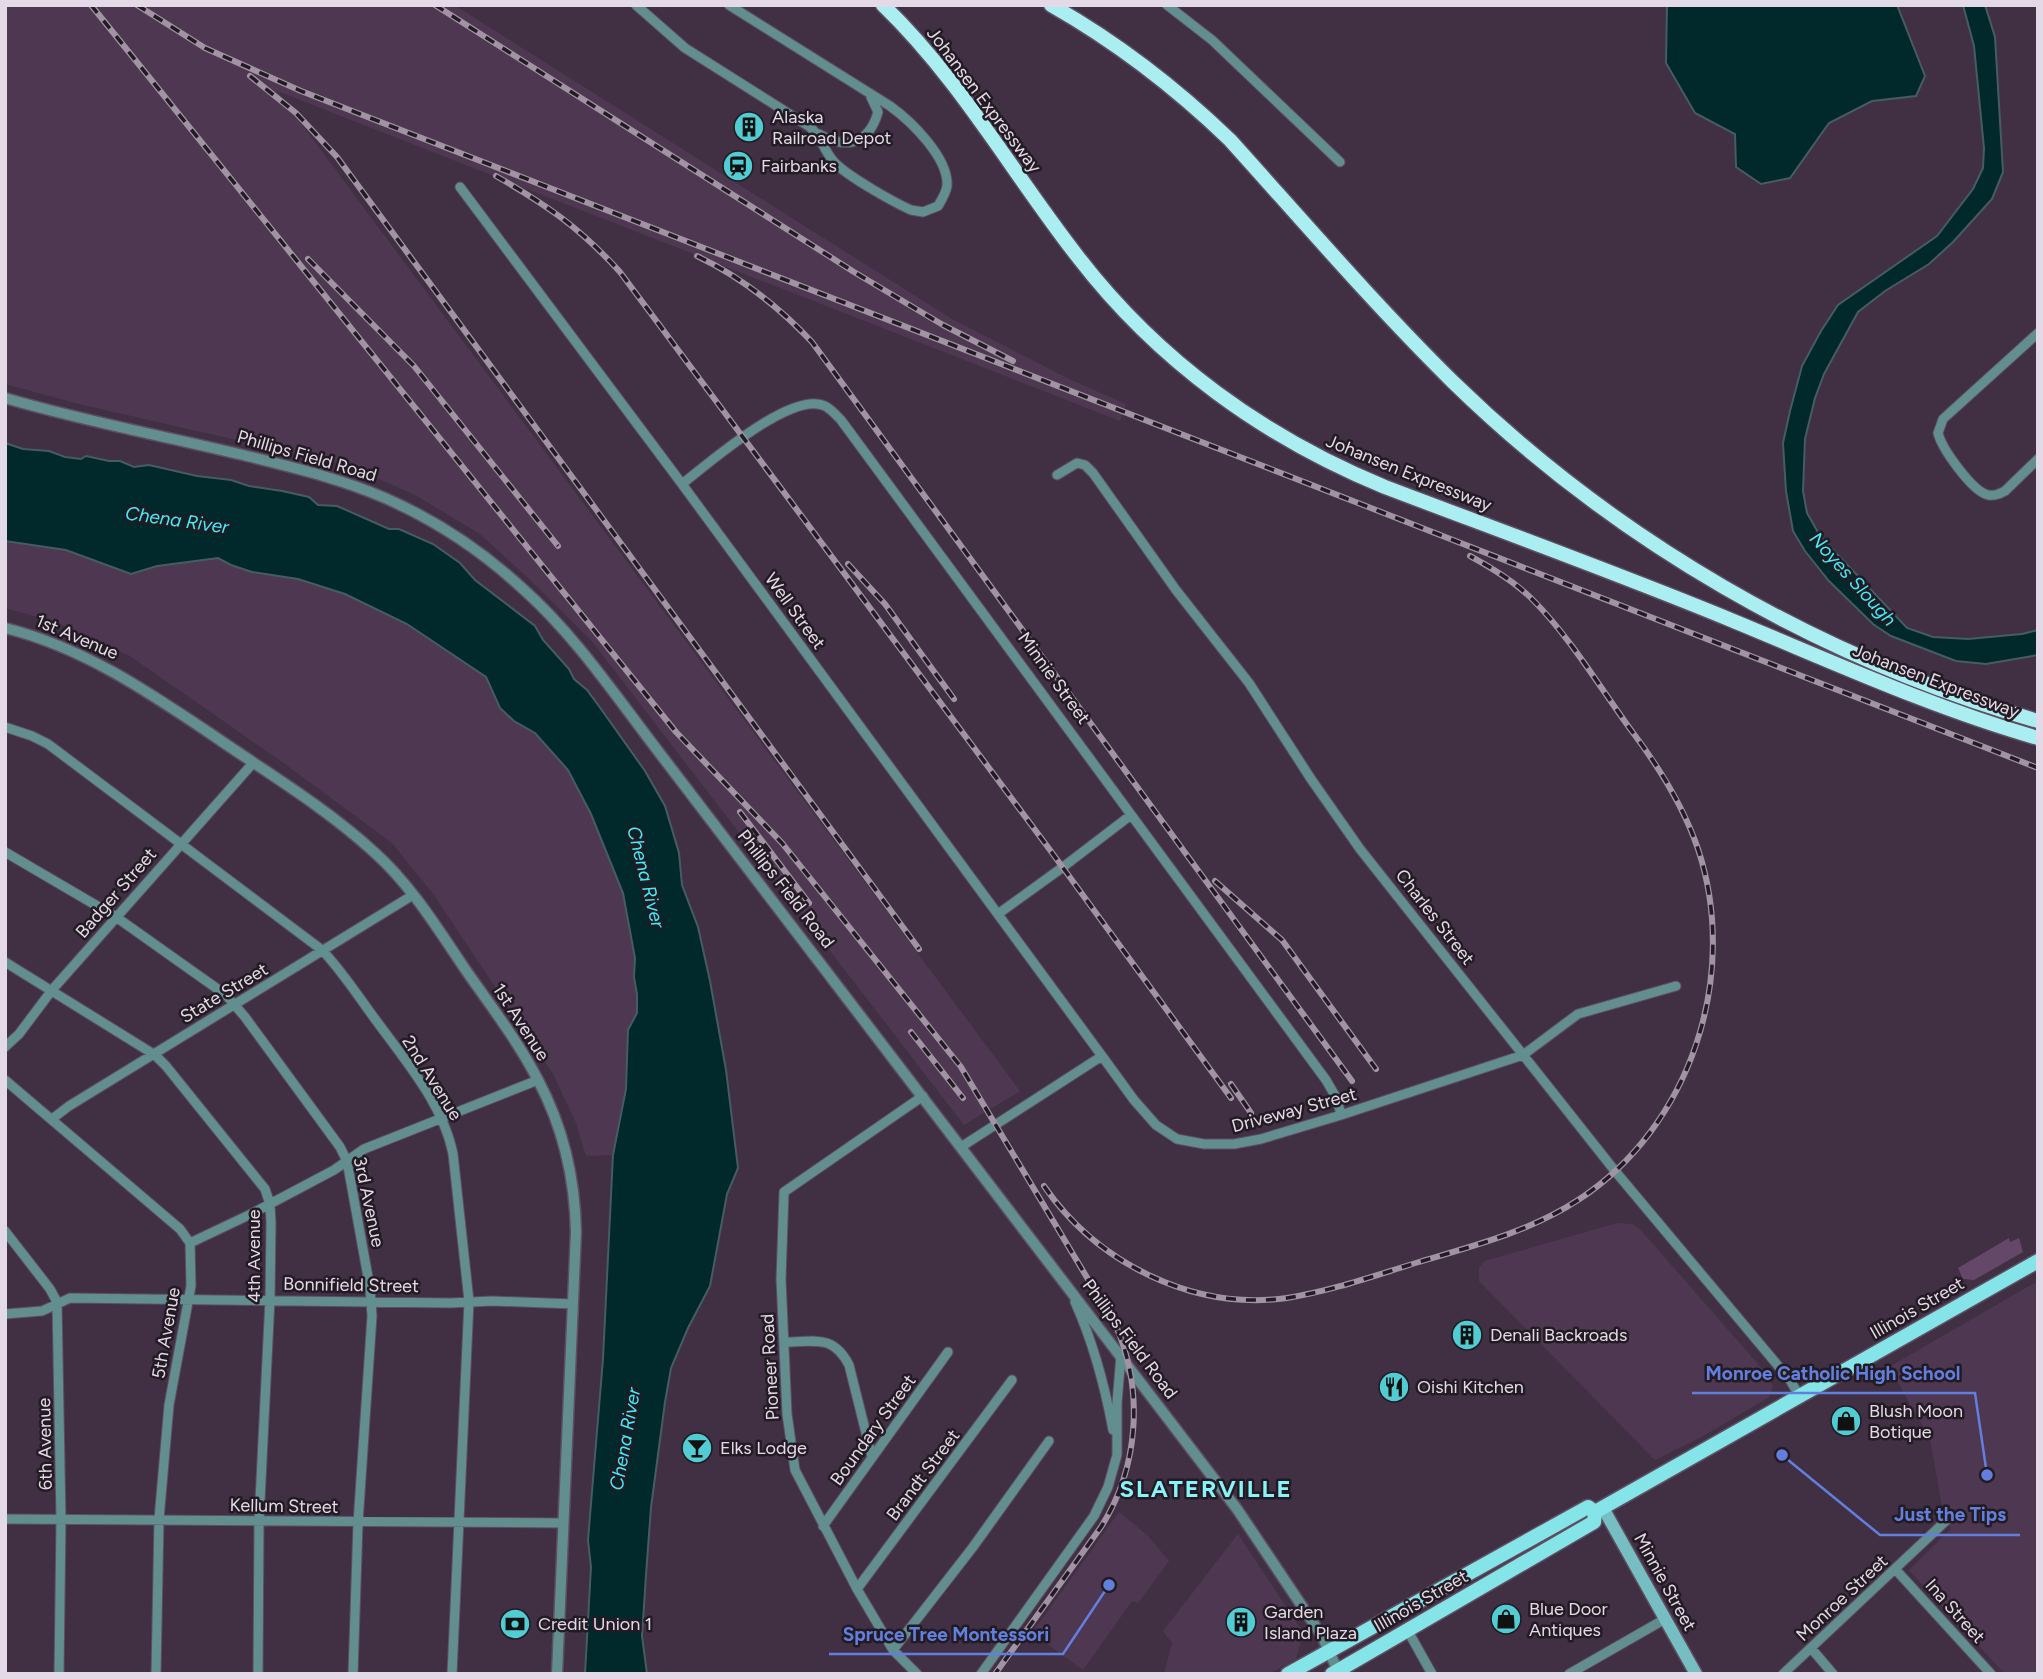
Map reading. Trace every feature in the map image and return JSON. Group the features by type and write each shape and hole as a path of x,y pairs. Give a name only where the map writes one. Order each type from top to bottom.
{"highway":[{"name":"Johansen Expressway","path":"883,5 952,84 1077,256 1116,303 1202,382 1275,434 1361,478 1612,573 1993,725 2038,740"},
{"name":"Johansen Expressway","path":"1051,5 1116,44 1204,115 1453,382 1519,442 1612,515 1702,573 1816,636 1911,678 2038,721"}],"main road":[{"name":"Illinois Street","path":"1335,1672 1594,1521 1599,1510 2038,1261"},
{"name":"Illinois Street","path":"1288,1674 1588,1507 1599,1510"},
{"name":"Minnie Street","path":"1599,1510 1696,1674"}],"street":[{"path":"636,5 684,48 818,134 842,144 849,144 862,137 874,123 878,112 875,100 867,91"},
{"path":"729,5 867,91 913,125 943,166 947,187 938,206 923,212 901,206 842,169 827,153 818,134"},
{"path":"1167,5 1212,40 1340,162"},
{"name":"Well Street","path":"460,187 1102,1055"},
{"path":"2038,333 1944,419 1938,433 1944,450 1952,460 1979,491 1990,496 2004,491 2038,460"},
{"name":"Phillips Field Road","path":"5,398 298,468 346,482 426,518 494,563 545,608 576,643 1237,1509 1322,1636 1335,1672"},
{"name":"Minnie Street","path":"682,484 785,410 806,403 825,405 841,420 1326,1080 1337,1099 1341,1115"},
{"name":"Charles Street","path":"1057,475 1077,463 1085,465 1093,473 1176,590 1249,683 1360,849 1640,1202 1790,1380 1800,1397"},
{"name":"1st Avenue","path":"5,628 59,646 115,672 338,821 388,866 413,895 538,1080 563,1142 575,1200 576,1233 557,1674"},
{"name":"2nd Avenue","path":"5,727 48,744 322,950 383,1030 441,1118 453,1154 469,1301 452,1674"},
{"name":"Badger Street","path":"5,1047 19,1034 52,990 179,844 253,763"},
{"path":"998,914 1131,815"},
{"name":"3rd Avenue","path":"5,852 116,917 226,995 340,1147 346,1161 372,1316 358,1523 353,1674"},
{"name":"State Street","path":"52,1119 69,1105 155,1055 413,895"},
{"name":"4th Avenue","path":"5,962 155,1055 265,1189 270,1204 270,1299 260,1521 258,1674"},
{"name":"Driveway Street","path":"1102,1055 1133,1100 1156,1125 1177,1139 1204,1144 1234,1144 1261,1139 1341,1115 1523,1055 1578,1014 1676,986"},
{"path":"961,1147 1102,1055"},
{"path":"5,1080 180,1229 190,1243 270,1204 364,1150 538,1080"},
{"name":"Pioneer Road","path":"917,1674 900,1660 893,1650 823,1526 796,1470 787,1414 781,1279 785,1192 923,1096"},
{"path":"5,1231 58,1302"},
{"name":"5th Avenue","path":"156,1674 159,1519 169,1405 191,1286 190,1243"},
{"path":"1070,1290 1085,1325 1109,1407 1117,1455"},
{"name":"Bonnifield Street","path":"5,1314 43,1311 70,1298 573,1304"},
{"name":"6th Avenue","path":"58,1302 61,1520 59,1674"},
{"path":"785,1342 828,1342 843,1354 849,1365 873,1457"},
{"name":"Boundary Street","path":"823,1526 948,1352"},
{"path":"981,1674 1094,1516 1108,1488 1117,1455 1121,1355"},
{"name":"Brandt Street","path":"857,1589 1012,1380"},
{"path":"893,1650 973,1547 1049,1441"},
{"name":"Monroe Street","path":"1783,1674 1951,1516"},
{"name":"Kellum Street","path":"5,1519 563,1523"},
{"name":"Ina Street","path":"1896,1570 1991,1674"},
{"path":"1569,1674 1665,1619"},
{"path":"1408,1631 1432,1674"},
{"path":"1811,1648 1833,1674"}],"shaded area":[{"path":"5,5 454,5 952,319 1071,380 1126,404 1120,421 277,91 1020,1091 964,1125 591,640 480,534 415,495 350,466 79,404 5,384"},
{"path":"5,541 66,550 131,574 157,566 218,558 252,572 298,579 345,594 407,624 486,677 490,690 514,721 535,733 568,770 591,814 623,893 635,958 637,1013 628,1030 626,1089 613,1155 586,1156 576,1123 553,1074 434,895 392,843 285,764 130,656 55,622 5,608"},
{"path":"1617,1223 1632,1224 1639,1228 1765,1372 1773,1386 1769,1397 1705,1435 1655,1460 1479,1281 1479,1268 1485,1261"},
{"path":"2009,1238 2010,1242 2019,1238 2023,1252 1974,1280 1963,1279 1958,1268"},
{"path":"2038,1281 2038,1674 2005,1674 1909,1570 1951,1529 1943,1512 1930,1439 1889,1367"},
{"path":"1119,1512 1148,1536 1169,1561 1138,1603 1132,1601 1083,1670 1032,1633"},
{"path":"1238,1534 1300,1628 1301,1641 1296,1659 1269,1674 1164,1674 1172,1643 1163,1631"}],"water":[{"path":"1667,5 1897,5 1925,76 1916,96 1872,101 1829,123 1790,178 1761,184 1736,167 1735,134 1695,113 1666,63"},
{"name":"Noyes Slough","path":"1963,5 1985,5 1995,37 2003,172 1992,199 1953,242 1929,264 1885,291 1858,312 1824,374 1815,398 1805,439 1803,491 1807,513 1820,536 1907,628 1933,637 1968,639 2038,630 2038,655 1986,664 1956,661 1891,636 1873,624 1829,581 1793,531 1786,491 1783,443 1802,366 1838,305 1937,236 1973,189 1983,168 1984,148 1974,46"},
{"name":"Chena River","path":"5,443 23,449 49,451 65,457 81,459 86,456 120,461 134,467 149,465 309,497 318,505 337,506 389,529 399,529 433,544 460,563 475,580 535,626 574,679 587,690 601,709 645,771 665,806 679,853 682,885 698,927 710,981 726,1070 738,1168 727,1194 710,1286 671,1368 651,1507 642,1636 647,1674 585,1674 591,1567 588,1540 603,1359 613,1155 626,1089 628,1030 637,1013 635,958 623,893 591,814 568,770 535,733 514,721 500,708 486,677 407,624 345,594 298,579 252,572 218,558 157,566 131,574 66,550 5,541"}],"railway":[{"path":"91,5 676,732 782,843 961,1067 1116,1326 1131,1376 1134,1402 1130,1454 1123,1479 1114,1504 1101,1527 995,1674"},
{"path":"137,5 205,48 301,91 2038,768"},
{"path":"435,5 854,272 943,325 1013,361"},
{"path":"250,76 296,113 337,157 919,949"},
{"path":"496,176 562,218 620,272 1231,1098"},
{"path":"697,256 758,293 812,342 1352,1081"},
{"path":"308,259 414,366 558,546"},
{"path":"1044,1186 1091,1238 1119,1259 1150,1276 1183,1289 1217,1297 1252,1300 1287,1298 1337,1287 1460,1250 1541,1221 1578,1200 1617,1169 1650,1132 1677,1090 1696,1044 1708,996 1713,947 1710,897 1698,849 1678,802 1661,772 1559,629 1518,586 1470,556"},
{"path":"848,564 885,604 954,699"},
{"path":"740,812 809,903"},
{"path":"1215,881 1282,940 1376,1069"},
{"path":"911,1032 963,1098"},
{"path":"1231,1084 1251,1113"}],"place":[{"name":"Alaska Railroad Depot","path":"749,127"},
{"name":"Fairbanks","path":"738,166"},
{"name":"Denali Backroads","path":"1467,1335"},
{"name":"Oishi Kitchen","path":"1394,1387"},
{"name":"Blush Moon Botique","path":"1846,1421"},
{"name":"Elks Lodge","path":"697,1448"},
{"name":"Just the Tips","path":"1782,1455"},
{"name":"Monroe Catholic High School","path":"1987,1475"},
{"name":"Spruce Tree Montessori","path":"1109,1585"},
{"name":"Blue Door Antiques","path":"1506,1619"},
{"name":"Garden Island Plaza","path":"1241,1622"},
{"name":"Credit Union 1","path":"515,1624"}],"district":[{"name":"SLATERVILLE","path":"1206,1488"}]}
